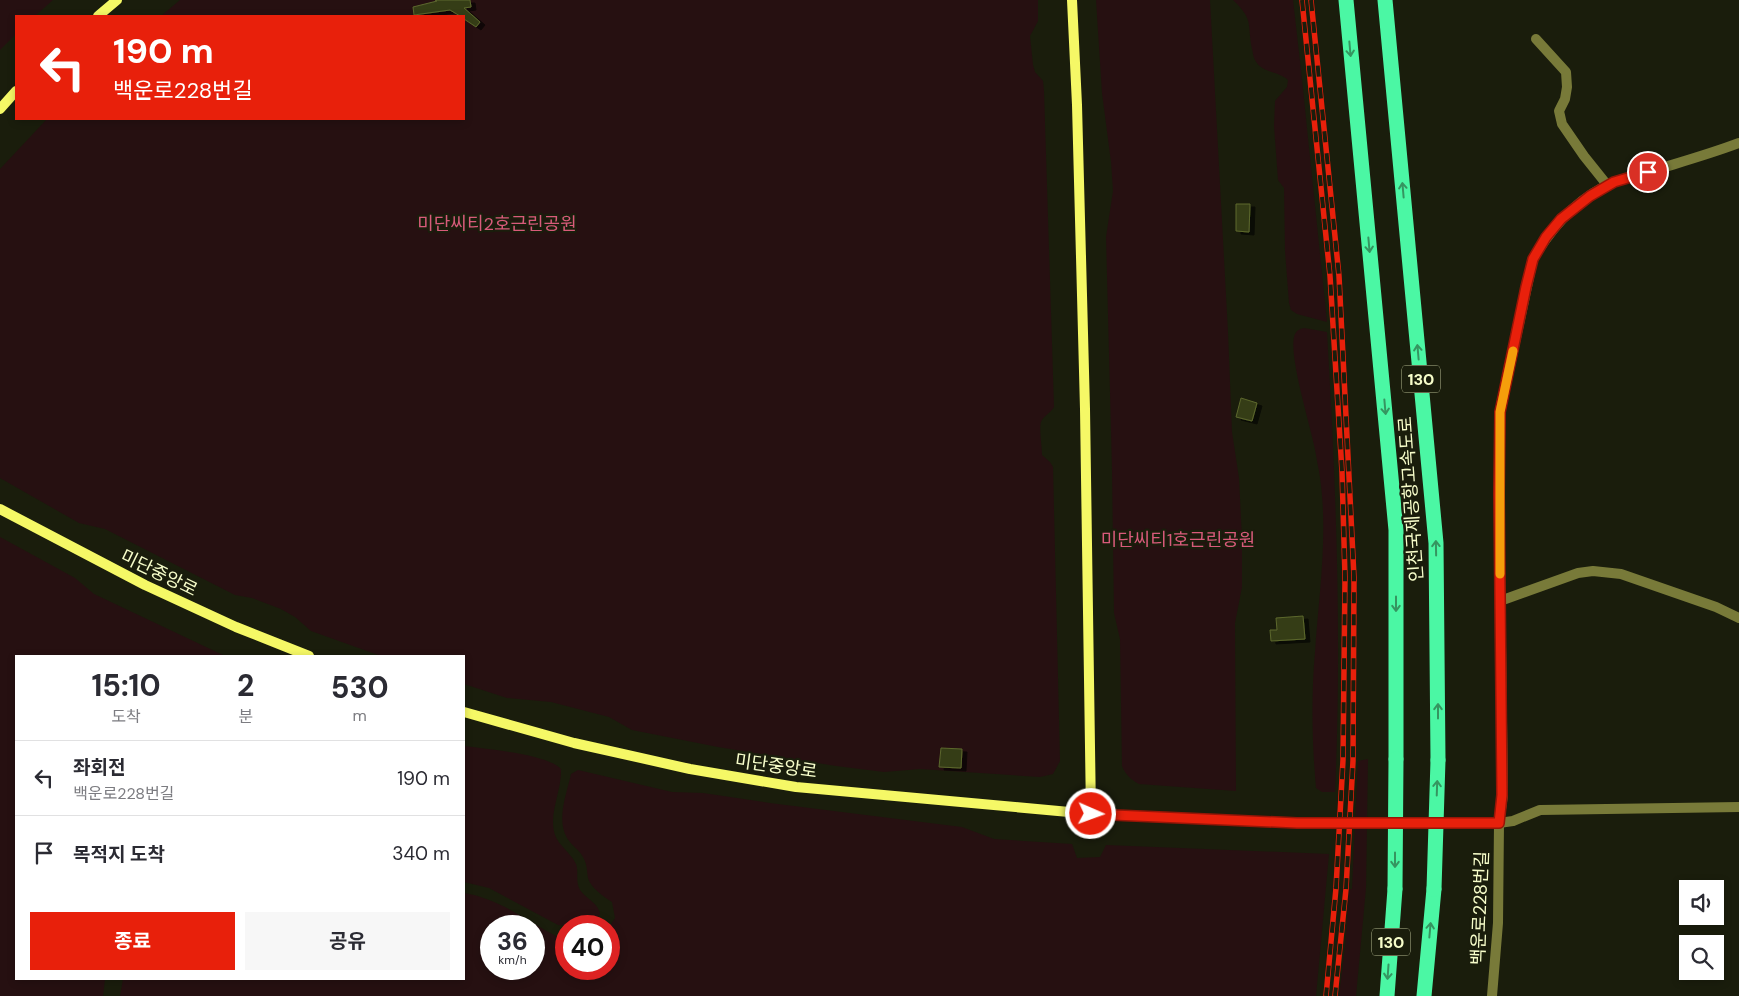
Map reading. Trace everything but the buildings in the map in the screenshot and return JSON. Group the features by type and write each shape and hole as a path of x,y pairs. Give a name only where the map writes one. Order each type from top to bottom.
{"highway":[{"name":"인천국제공항고속도로","path":"1346,0 1396,530 1395,889 1387,996"},
{"name":"인천국제공항고속도로","path":"1385,0 1436,543 1438,760 1434,889 1424,996"}],"street":[{"path":"99,15 117,0"},
{"path":"1072,0 1077,105 1085,409 1091,814"},
{"path":"1536,39 1566,72 1567,87 1565,99 1559,111 1562,124 1608,186"},
{"path":"0,109 15,92"},
{"name":"백운로228번길","path":"1492,996 1498,923 1499,823 1502,795 1500,412 1533,259 1546,237 1561,219 1590,196 1614,182 1739,143"},
{"name":"미단중앙로","path":"0,509 144,584 236,627 306,655"},
{"path":"1500,601 1578,573 1593,571 1621,574 1716,607 1739,618"},
{"name":"미단중앙로","path":"465,712 574,743 690,769 806,788 1091,814 1297,823 1499,823"},
{"path":"1499,823 1513,821 1540,810 1739,806"}],"green space":[{"path":"0,0 53,0 36,15 15,15 15,35 0,50"},
{"name":"미단씨티2호근린공원","path":"180,0 1038,0 1038,21 1030,36 1033,65 1035,72 1043,81 1044,91 1054,407 1042,420 1040,429 1042,455 1053,467 1060,761 1053,774 1040,777 920,769 884,772 836,766 718,747 632,730 609,717 551,702 507,698 465,684 465,655 378,655 311,631 295,617 281,609 252,598 235,595 105,529 79,523 0,478 0,169 46,120 465,120 465,15 162,15"},
{"name":"미단씨티1호근린공원","path":"1096,0 1210,0 1232,432 1239,478 1242,539 1242,587 1235,623 1236,791 1139,784 1125,772 1122,766 1120,639 1114,613 1106,237 1113,191 1102,93"},
{"path":"1233,0 1293,0 1327,322 1297,314 1291,310 1285,251 1284,188 1278,180 1274,126 1275,101 1287,87 1288,80 1262,68 1254,59 1247,17"},
{"path":"1304,328 1327,332 1333,447 1338,619 1335,792 1322,792 1316,788 1312,720 1323,516 1319,471 1294,356 1293,343 1295,334"},
{"path":"0,537 75,578 94,594 223,655 15,655 15,980 105,980 103,996 0,996"},
{"path":"465,746 530,756 554,764 561,769 560,786 553,819 555,835 576,864 580,890 594,903 600,913 599,915 555,915 555,923 545,918 545,915 539,915 489,888 465,882"},
{"path":"1368,759 1366,888 1356,996 1339,996 1349,889 1352,889 1358,761"},
{"path":"578,770 672,792 703,793 962,827 994,839 1072,844 1077,858 1100,857 1106,845 1329,854 1316,996 120,996 123,980 465,980 465,893 491,901 519,915 480,915 480,980 545,980 545,930 555,936 555,980 620,980 620,915 614,915 612,902 592,885 588,878 584,859 569,841 564,831 562,814 571,774"}],"railway":[{"path":"1302,0 1330,276 1342,472 1345,577 1343,760 1336,888 1326,996"},
{"path":"1311,0 1339,276 1354,577 1353,761 1346,889 1335,996"}],"slow traffic":[{"path":"1500,574 1500,412 1513,351"}],"route":[{"path":"1091,814 1297,823 1499,823 1502,795 1500,412 1526,287 1533,259 1546,237 1561,219 1590,196 1614,182 1648,172"}]}
